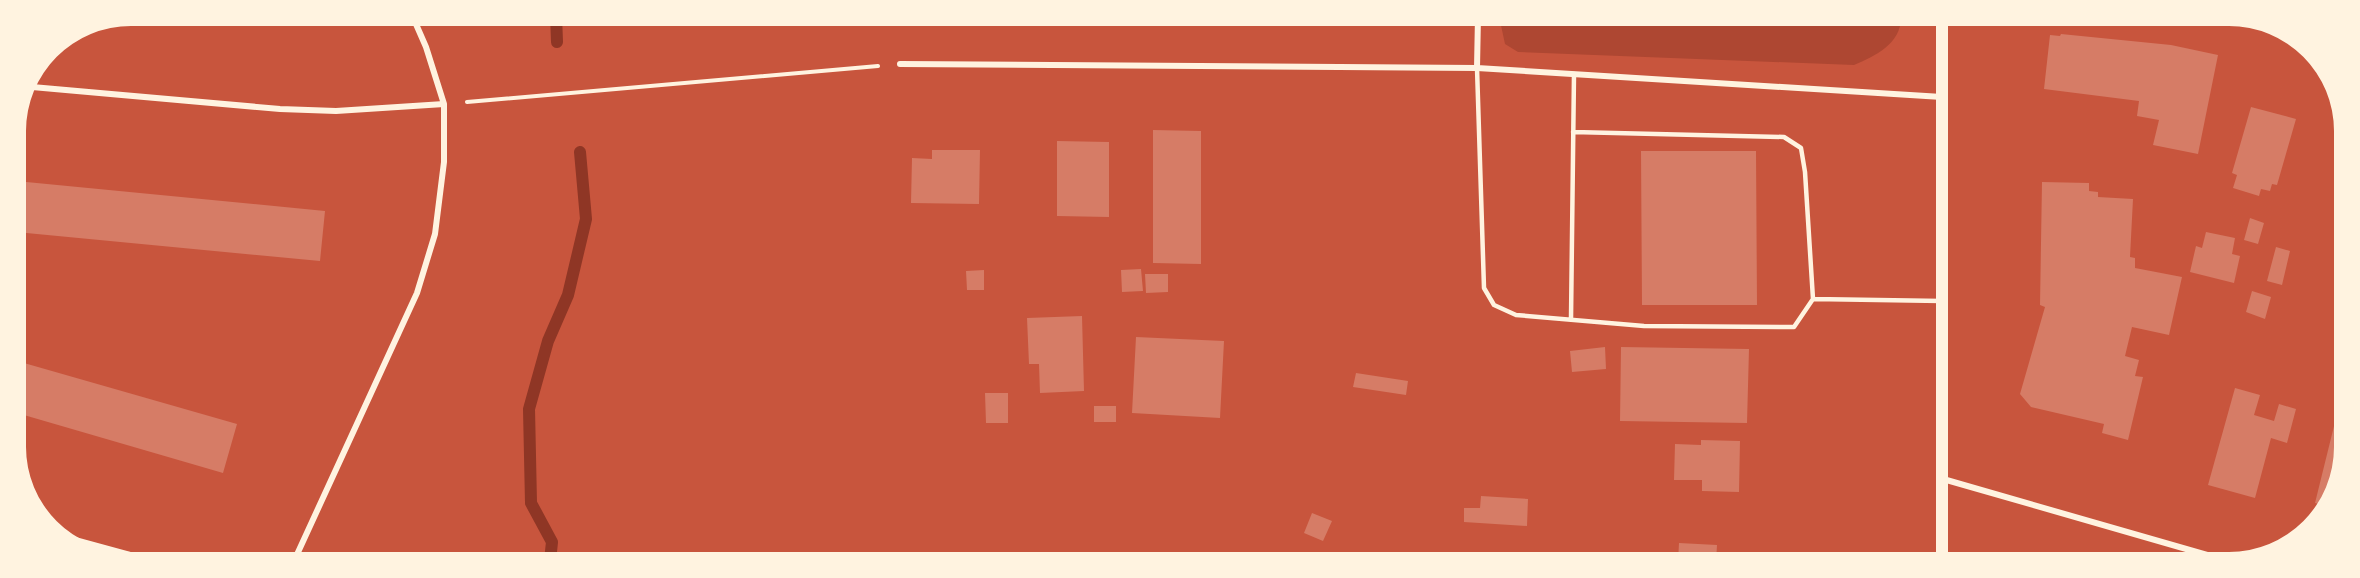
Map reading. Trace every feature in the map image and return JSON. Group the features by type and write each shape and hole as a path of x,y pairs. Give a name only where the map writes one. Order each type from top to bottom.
{"main road":[{"path":"1942,26 1942,552"}],"street":[{"path":"298,552 417,293 435,234 444,162 444,104 417,26"},
{"path":"1477,68 1478,26"},
{"path":"900,64 1477,68 1942,97"},
{"path":"36,87 280,110 336,111 444,104"},
{"path":"1942,479 2197,552"},
{"path":"93,545 114,550"}],"lane":[{"path":"1477,68 1484,288 1494,305 1516,315 1644,326 1794,327 1814,299 1801,148 1784,137 1573,132"},
{"path":"1571,319 1574,74"},
{"path":"1814,299 1942,301"}],"path":[{"path":"444,104 900,64"}],"shaded area":[{"path":"1501,26 1900,26 1897,35 1885,48 1854,65 1518,52 1505,44"}],"building":[{"path":"2061,34 2171,45 2218,55 2198,154 2153,145 2159,120 2137,116 2139,101 2044,89 2050,35 2060,36"},
{"path":"2251,107 2296,119 2277,185 2272,184 2270,191 2261,189 2259,196 2233,188 2237,175 2232,173"},
{"path":"1153,130 1201,131 1201,264 1153,263"},
{"path":"1057,141 1109,142 1109,217 1057,216"},
{"path":"932,150 980,150 979,204 911,203 912,158 932,159"},
{"path":"1641,151 1756,151 1757,305 1642,305"},
{"path":"26,182 325,211 320,261 26,233"},
{"path":"2042,182 2089,183 2089,191 2098,192 2098,197 2133,199 2130,257 2135,258 2135,268 2182,277 2169,335 2132,327 2125,356 2139,360 2135,376 2143,377 2128,440 2102,433 2104,424 2031,407 2020,394 2045,307 2040,305"},
{"path":"2250,218 2264,223 2258,244 2244,240"},
{"path":"2206,232 2235,238 2232,254 2240,256 2234,283 2190,272 2196,246 2202,248"},
{"path":"2276,247 2290,251 2282,285 2267,281"},
{"path":"1141,269 1143,291 1122,292 1121,270"},
{"path":"984,270 984,290 967,290 966,271"},
{"path":"1145,274 1168,274 1168,292 1146,293"},
{"path":"2252,291 2271,297 2265,319 2246,312"},
{"path":"1082,316 1084,391 1040,393 1039,364 1029,364 1027,318"},
{"path":"1136,337 1224,341 1220,418 1132,413"},
{"path":"1605,347 1606,369 1572,372 1570,351"},
{"path":"1621,347 1749,349 1747,423 1620,421"},
{"path":"26,364 237,424 223,473 26,416"},
{"path":"1356,373 1408,381 1406,395 1353,387"},
{"path":"2235,388 2260,395 2254,415 2274,421 2279,404 2296,409 2287,443 2271,438 2255,498 2208,485"},
{"path":"985,393 1008,393 1008,423 986,423"},
{"path":"1094,406 1116,406 1116,422 1094,422"},
{"path":"2334,426 2334,454 2329,481 2318,504 2315,503"},
{"path":"1701,440 1740,441 1739,492 1702,491 1702,480 1674,480 1675,444 1701,445"},
{"path":"1481,496 1528,499 1527,526 1464,522 1464,508 1480,508"},
{"path":"1312,513 1332,521 1323,541 1304,533"},
{"path":"1679,543 1717,545 1717,552 1679,552"}],"waterway":[{"path":"556,26 557,42"},
{"path":"551,552 552,542 531,503 529,409 548,341 568,295 586,219 580,152"}]}
